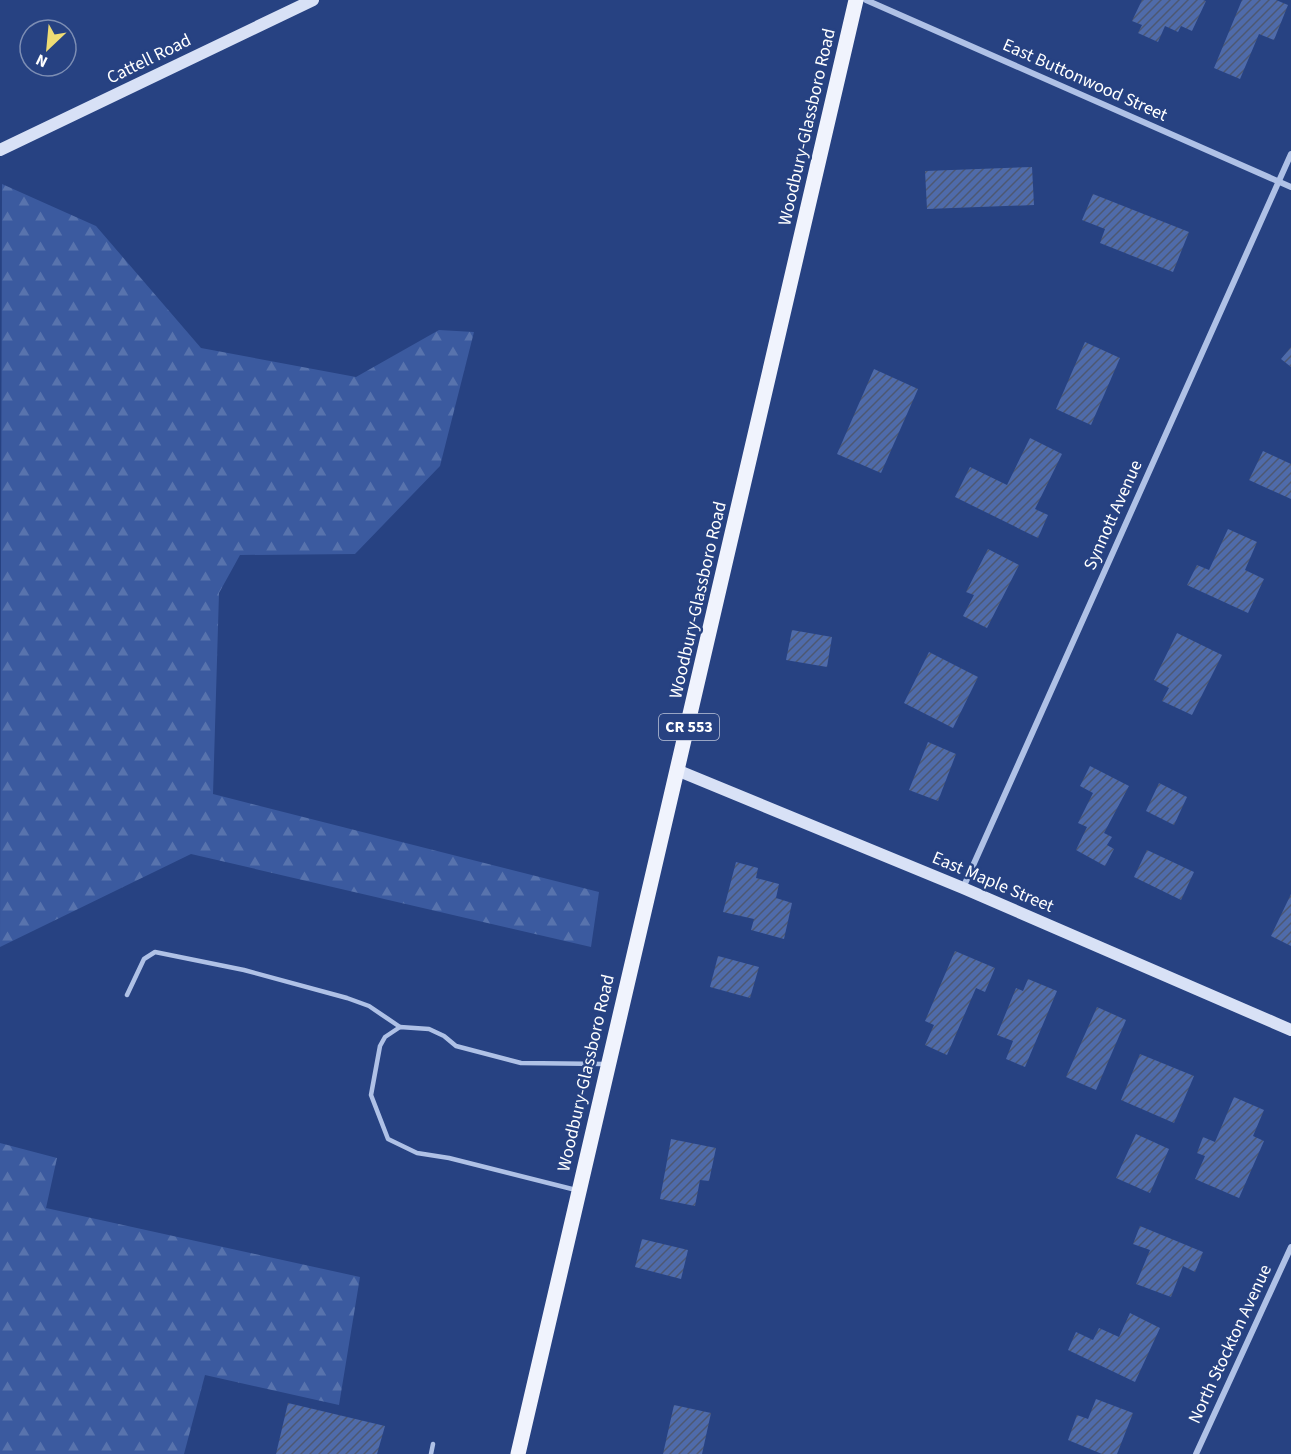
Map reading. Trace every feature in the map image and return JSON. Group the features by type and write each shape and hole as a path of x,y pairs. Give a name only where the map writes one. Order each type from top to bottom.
{"main road":[{"name":"Woodbury-Glassboro Road","path":"518,1454 856,0"}],"street":[{"name":"Cattell Road","path":"0,150 313,0"},
{"name":"East Buttonwood Street","path":"866,0 1291,187"},
{"name":"Synnott Avenue","path":"963,888 1291,154"},
{"name":"East Maple Street","path":"678,771 963,888 1291,1030"},
{"name":"North Stockton Avenue","path":"1196,1454 1291,1247"}],"lane":[{"path":"127,995 144,959 155,952 244,970 347,998 369,1005 400,1028"},
{"path":"579,1191 449,1158 417,1154 388,1139 371,1095 380,1046 385,1037 400,1028 429,1029 444,1036 456,1046 521,1063 608,1064"},
{"path":"431,1454 433,1444"}],"green space":[{"path":"2,184 96,226 201,348 356,377 439,330 474,332 440,466 355,554 240,555 219,593 213,794 599,892 591,947 191,854 0,947"},
{"path":"0,1143 57,1158 46,1208 360,1277 339,1405 205,1375 184,1454 0,1454"}],"building":[{"path":"1142,0 1206,1 1192,31 1181,26 1178,32 1165,26 1158,42 1138,33 1142,25 1132,21"},
{"path":"1242,0 1276,0 1288,5 1274,40 1259,34 1240,79 1214,68"},
{"path":"1032,167 1034,205 927,209 925,171"},
{"path":"1093,194 1189,232 1173,272 1100,243 1105,229 1082,220"},
{"path":"1085,342 1120,358 1091,425 1056,409"},
{"path":"1291,347 1291,367 1281,359"},
{"path":"874,369 918,389 881,473 837,454"},
{"path":"1030,438 1062,454 1035,509 1048,515 1038,538 955,497 970,467 1007,485"},
{"path":"1263,451 1291,464 1291,499 1249,480"},
{"path":"1228,529 1257,542 1245,570 1264,579 1248,613 1187,585 1197,565 1209,570"},
{"path":"988,549 1019,565 987,628 963,616 974,595 966,592"},
{"path":"792,630 832,637 827,667 786,660"},
{"path":"1177,633 1222,655 1192,715 1162,701 1169,688 1154,680"},
{"path":"929,652 978,677 953,728 904,703"},
{"path":"928,742 956,754 938,801 909,790"},
{"path":"1090,766 1129,786 1104,833 1112,837 1107,845 1114,849 1105,866 1076,850 1087,827 1078,823 1093,793 1080,786"},
{"path":"1159,783 1187,797 1174,825 1146,811"},
{"path":"1147,850 1194,872 1181,900 1134,877"},
{"path":"736,862 758,868 756,878 779,884 776,898 792,903 784,939 751,930 754,919 723,912"},
{"path":"1291,894 1291,946 1271,936"},
{"path":"955,951 995,968 985,992 976,988 947,1055 925,1045 934,1025 925,1021"},
{"path":"718,956 759,967 750,998 710,987"},
{"path":"1028,979 1057,991 1025,1067 1006,1059 1013,1041 997,1035 1016,988 1023,991"},
{"path":"1097,1007 1126,1020 1096,1090 1066,1077"},
{"path":"1140,1054 1194,1076 1174,1123 1121,1100"},
{"path":"1234,1097 1264,1110 1253,1136 1264,1141 1239,1198 1195,1179 1205,1156 1197,1153 1203,1137 1215,1142"},
{"path":"1136,1134 1169,1149 1150,1193 1116,1178"},
{"path":"671,1139 716,1148 709,1181 700,1180 695,1206 660,1199"},
{"path":"1140,1226 1203,1252 1195,1272 1183,1266 1171,1297 1136,1284 1150,1250 1133,1244"},
{"path":"642,1239 688,1250 681,1279 635,1267"},
{"path":"1130,1313 1160,1328 1135,1382 1068,1350 1076,1332 1093,1340 1099,1328 1119,1337"},
{"path":"1096,1399 1133,1413 1117,1454 1102,1454 1068,1440 1077,1415 1088,1419"},
{"path":"288,1403 385,1426 377,1454 276,1454"},
{"path":"674,1405 711,1413 702,1454 663,1454"}]}
